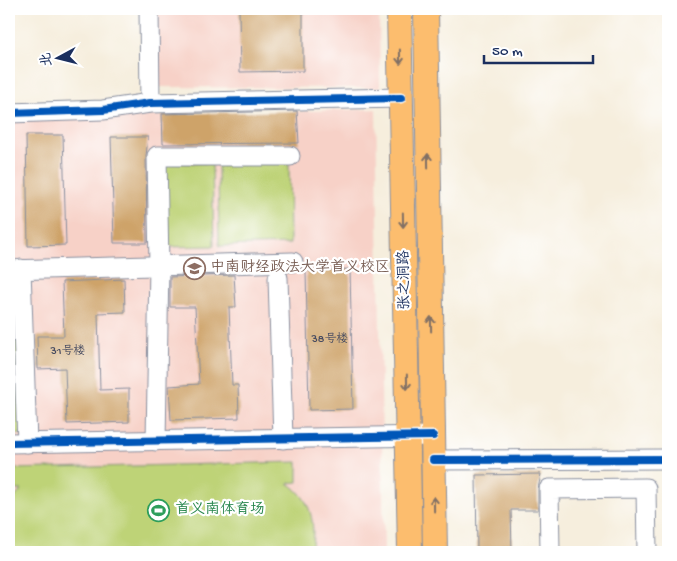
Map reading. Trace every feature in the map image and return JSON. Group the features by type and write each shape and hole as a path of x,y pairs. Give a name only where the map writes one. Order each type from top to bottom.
{"main road":[{"name":"张之洞路","path":"399,9 410,552"},
{"name":"张之洞路","path":"426,9 435,552"}],"street":[{"path":"149,9 150,103"},
{"path":"9,113 104,110 150,103 401,98"},
{"path":"156,441 158,266 156,156 290,156"},
{"path":"293,262 15,269 18,443 433,436"},
{"path":"278,278 283,439"},
{"path":"433,460 668,459"},
{"path":"550,552 549,489 646,488 647,552"}],"shaded area":[{"path":"157,9 379,9 380,88 157,87"},
{"name":"中南财经政法大学首义校区","path":"376,109 384,552 9,552 9,120"}],"green space":[{"path":"163,163 212,163 214,246 164,247"},
{"path":"289,163 290,244 219,246 218,164"},
{"path":"21,269 23,434 9,435 9,270"},
{"name":"首义南体育场","path":"298,462 298,482 288,483 302,497 310,513 313,532 311,552 9,552 8,518 12,503 22,490 11,490 10,469"}],"building":[{"path":"239,9 303,9 303,71 240,72"},
{"path":"297,111 299,143 163,144 162,114"},
{"path":"26,135 63,135 66,245 28,246"},
{"path":"111,137 148,137 146,156 147,243 114,243"},
{"path":"350,269 353,409 309,410 306,271"},
{"path":"234,275 236,307 229,307 232,385 238,385 239,418 171,420 169,386 199,384 195,307 170,307 170,277"},
{"path":"124,279 125,312 98,313 100,390 129,389 129,422 67,424 65,368 38,369 37,336 64,336 62,282"},
{"path":"541,474 538,489 538,510 511,510 512,552 477,552 476,475"}],"cycle path":[{"path":"9,113 103,110 150,103 401,98"},
{"path":"9,443 433,436"},
{"path":"433,460 668,459"}],"place":[{"name":"中南财经政法大学首义校区","path":"194,268"},
{"name":"首义南体育场","path":"159,510"}]}
